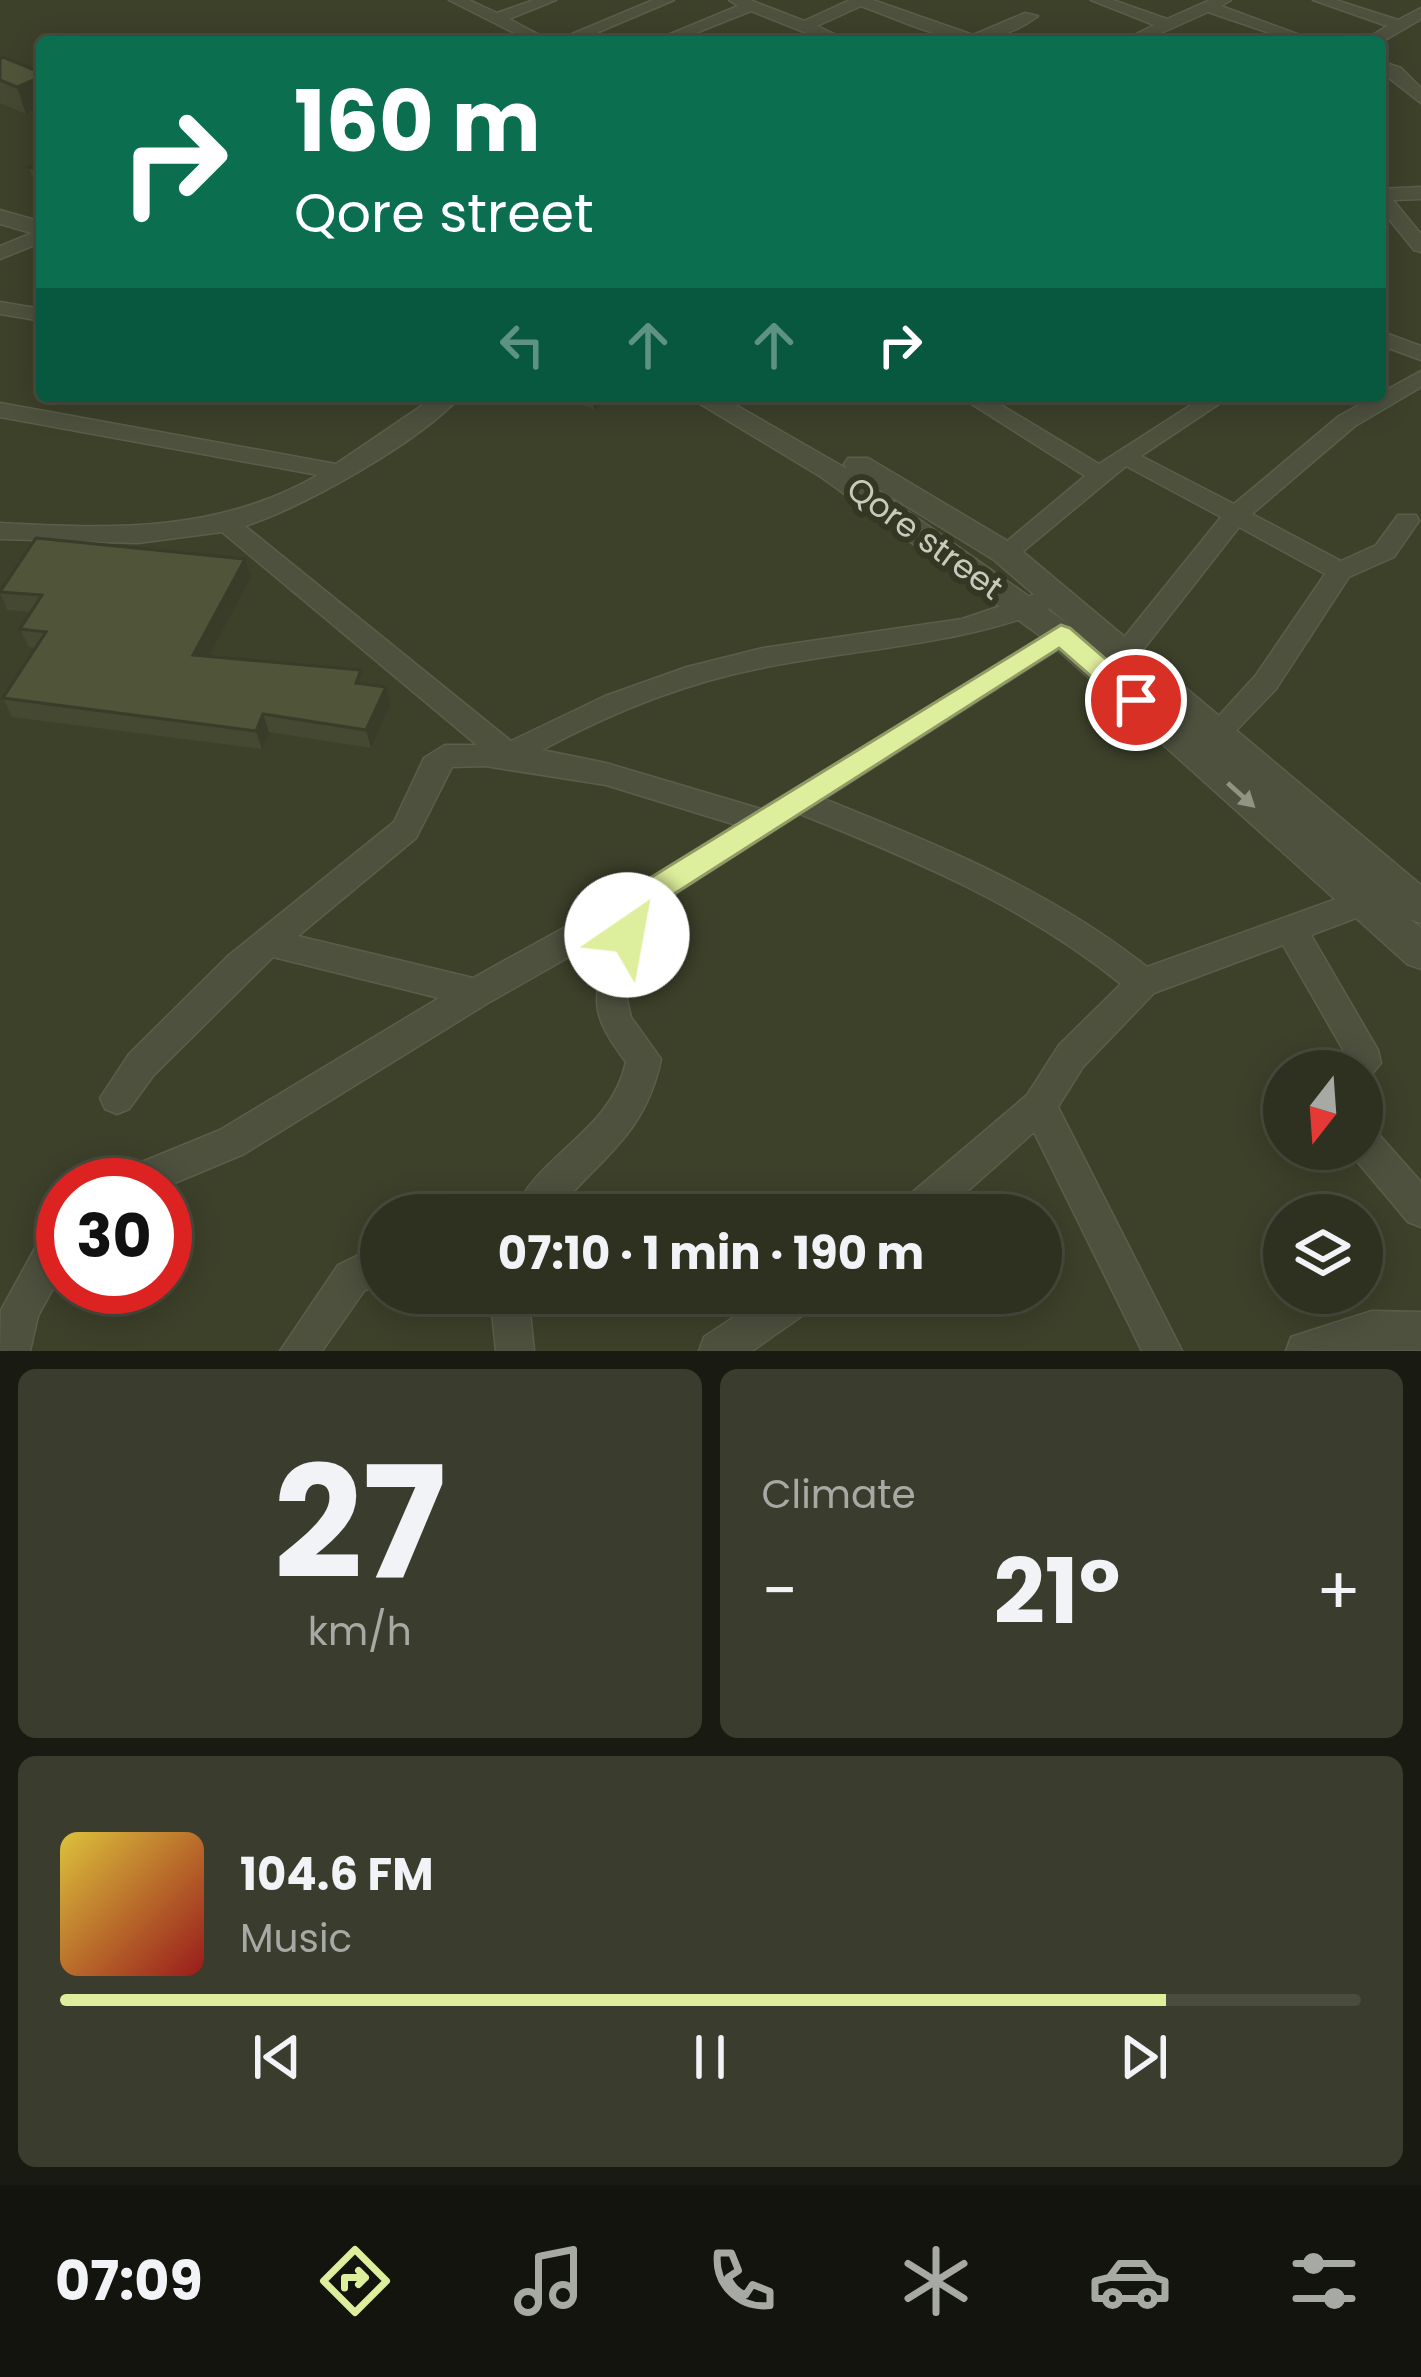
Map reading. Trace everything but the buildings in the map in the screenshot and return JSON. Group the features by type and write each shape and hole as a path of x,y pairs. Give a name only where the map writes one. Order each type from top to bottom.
{"street":[{"path":"457,0 533,36"},
{"path":"498,18 548,0"},
{"path":"576,36 666,0"},
{"path":"803,28 859,0 961,36"},
{"path":"892,12 922,0"},
{"path":"1099,0 1169,25"},
{"path":"1321,0 1413,19"},
{"path":"1148,36 1218,2 1297,36"},
{"path":"675,36 744,3 824,36"},
{"path":"986,36 1030,16"},
{"path":"1381,36 1413,19"},
{"path":"691,30 704,36"},
{"path":"1387,68 1421,70"},
{"path":"1387,68 1421,98"},
{"path":"1386,195 1421,193"},
{"path":"0,203 36,212"},
{"path":"1386,203 1421,246"},
{"path":"0,217 36,230"},
{"path":"1386,223 1402,223"},
{"path":"0,253 36,235"},
{"path":"0,308 36,315"},
{"path":"1386,339 1421,354"},
{"path":"1386,398 1421,377"},
{"path":"0,531 74,536 226,524 271,509 341,472 442,402"},
{"name":"Qore street","path":"711,402 832,471 963,561 1025,611 1149,692"},
{"name":"Qore street","path":"752,402 1005,553 1126,652 1149,692"},
{"path":"981,402 1099,474"},
{"path":"1005,553 1099,474 1210,402"},
{"path":"1126,652 1234,517 1347,422 1380,402"},
{"path":"0,410 341,472"},
{"path":"1124,456 1340,571"},
{"path":"1219,731 1266,682 1340,571 1385,551 1408,521"},
{"path":"226,524 509,755"},
{"path":"509,755 617,699 713,670 801,652 905,641 1006,620 1054,597"},
{"path":"192,1159 232,1142 476,993 635,903 1061,635"},
{"path":"1149,692 1219,731 1416,893"},
{"path":"1149,692 1361,903 1421,952"},
{"path":"117,1098 141,1065 269,942 405,830 434,766 446,756 509,755 656,789 762,820"},
{"path":"798,801 980,875 1090,937 1143,982"},
{"path":"550,1194 627,1115 641,1092 644,1059 616,1023 611,1000 635,903"},
{"path":"938,1194 1039,1106 1071,1056 1143,982 1361,903"},
{"path":"1291,930 1361,1050"},
{"path":"269,942 476,993"},
{"path":"1039,1106 1163,1351"},
{"path":"1383,1165 1421,1209"},
{"path":"299,1351 351,1278 360,1273"},
{"path":"11,1351 20,1310 36,1282"},
{"path":"511,1314 515,1351"},
{"path":"718,1351 772,1314"},
{"path":"1305,1351 1372,1330 1421,1331"}],"route":[{"path":"627,935 635,903 1061,635 1136,700"}]}
